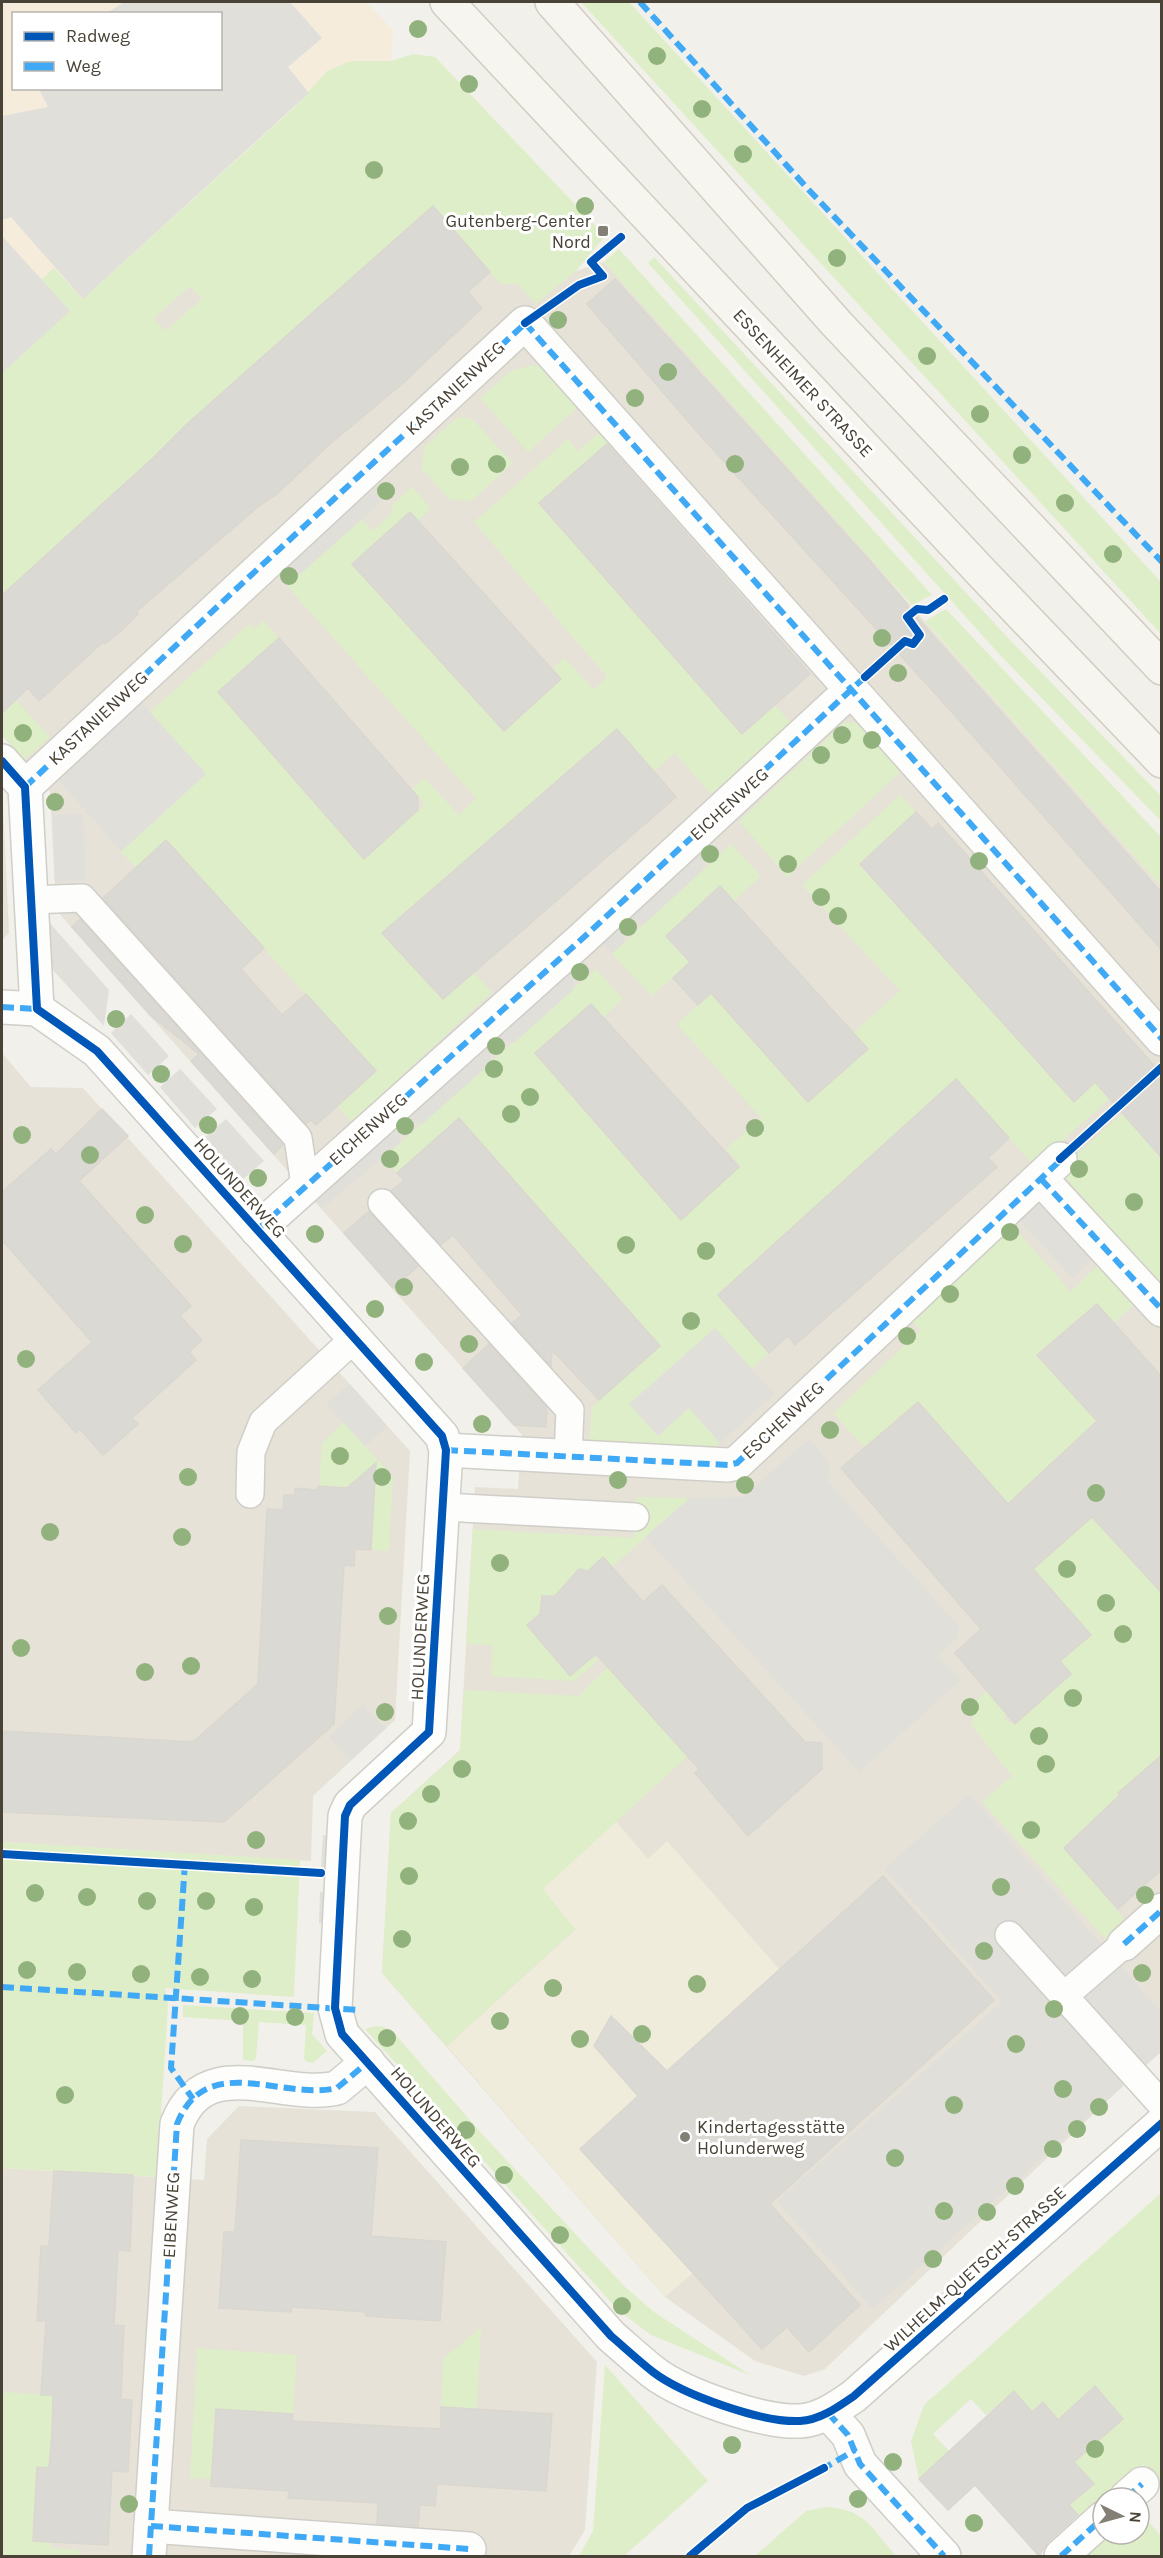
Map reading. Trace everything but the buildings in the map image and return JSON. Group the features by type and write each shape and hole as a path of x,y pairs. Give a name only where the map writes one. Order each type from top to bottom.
{"main road":[{"name":"ESSENHEIMER STRASSE","path":"447,2 974,565 1161,761"},
{"path":"552,2 836,323 1161,668"}],"street":[{"name":"KASTANIENWEG","path":"25,787 525,323 852,689"},
{"path":"852,689 1161,1040"},
{"name":"EICHENWEG","path":"257,1230 583,938 852,689"},
{"path":"2,761 25,787 37,1008 2,1007"},
{"name":"HOLUNDERWEG","path":"37,1008 97,1051 442,1436 446,1450 429,1732 350,1805 345,1816 335,2008 342,2034 611,2336 655,2374 709,2400 755,2416 814,2417"},
{"name":"ESCHENWEG","path":"446,1450 728,1465 737,1463 1051,1169 1161,1310"},
{"path":"1124,1944 1161,1910"},
{"name":"EIBENWEG","path":"368,2062 338,2088 224,2083 200,2091 184,2106 177,2124 150,2541 469,2549"},
{"name":"WILHELM-QUETSCH-STRASSE","path":"814,2417 854,2396 1161,2123"},
{"path":"814,2417 848,2435 860,2464 944,2556"},
{"path":"1060,2556 1091,2529"}],"lane":[{"path":"30,900 82,898 298,1138 305,1185"},
{"path":"382,1203 570,1410 568,1457"},
{"path":"250,1494 251,1452 263,1422 355,1338"},
{"path":"443,1507 635,1517"},
{"path":"1008,1935 1161,2105"},
{"path":"1064,1996 1124,1944"}],"shaded area":[{"path":"2,2 366,2 393,30 391,61 351,61 309,93 2,373"},
{"path":"124,2 290,2 322,38 288,67 309,93 83,299 11,217 2,220 2,116 48,107 40,90 222,90 222,12 109,12"},
{"path":"329,164 551,245 576,271 604,262 840,522 918,614 1161,886 1161,2050 825,2369 804,2376 755,2361 665,2297 382,1973 391,1813 460,1750 475,1487 518,1489 522,1435 56,910 50,792 2,735 2,451"},
{"path":"2,236 70,311 2,373"},
{"path":"379,485 379,503 300,574 285,568"},
{"path":"139,700 206,774 121,851 55,776"},
{"path":"2,783 9,933 2,940"},
{"path":"83,814 86,881 55,882 53,815"},
{"path":"703,849 703,870 644,924 624,920"},
{"path":"39,911 109,990 104,1026 42,958"},
{"path":"622,921 624,943 612,953 600,941"},
{"path":"572,966 574,989 514,1043 491,1039"},
{"path":"131,1014 169,1056 148,1075 111,1033"},
{"path":"490,1040 491,1063 422,1124 400,1119"},
{"path":"2,1053 31,1087 83,1088 410,1451 395,1720 313,1796 311,1861 2,1842"},
{"path":"180,1069 217,1109 195,1128 160,1087"},
{"path":"226,1119 264,1161 242,1180 204,1138"},
{"path":"399,1120 400,1143 322,1208 312,1197"},
{"path":"1046,1198 1098,1254 1073,1278 1020,1221"},
{"path":"715,1328 775,1394 720,1443 689,1408 658,1436 629,1404"},
{"path":"350,1384 387,1426 365,1446 326,1404"},
{"path":"809,1439 829,1462 828,1482 959,1626 957,1638 937,1656 961,1680 859,1772 645,1537 690,1498 743,1497"},
{"path":"363,1705 386,1728 351,1760 329,1737"},
{"path":"969,1794 1161,2012 1161,2052 873,2309 777,2201 1002,2002 884,1869"},
{"name":"Kindertagesstätte Holunderweg","path":"615,1820 648,1859 667,1841 779,1969 883,1876 994,2000 720,2250 665,2297 447,2046 575,1930 542,1889"},
{"path":"323,1835 335,1836 334,1867 321,1867"},
{"path":"320,1892 333,1893 331,1924 319,1923"},
{"path":"239,2106 375,2112 597,2362 585,2530 569,2556 2,2556 2,2168 204,2180 207,2139"}],"green space":[{"path":"581,2 629,2 1161,582 1161,634"},
{"path":"413,54 435,57 605,236 576,271 536,304 517,284 500,284 433,207 187,424 2,596 2,373 69,311 41,280 54,268 83,299 297,105 327,71 351,61 391,61","holes":["190,286 202,299 165,331 154,318"]},
{"path":"619,249 932,595 912,605 604,262"},
{"path":"654,257 1009,639 1161,796 1161,821 1000,655 648,263"},
{"path":"534,365 545,367 582,403 528,452 480,398 512,370"},
{"path":"458,417 472,419 513,463 471,501 449,499 422,469 424,447"},
{"path":"604,429 621,449 616,454 606,444 539,504 741,733 774,705 792,724 711,794 675,753 654,772 617,729 383,934 443,999 474,973 492,992 352,1122 337,1106 375,1071 166,840 136,868 121,852 206,774 149,713 249,624 254,629 263,621 279,638 218,692 364,858 425,805 412,789 424,778 459,815 476,798 287,586 362,519 373,531 393,512 390,507 412,487 431,509 418,521 410,512 352,564 504,731 560,679 552,669 565,658 594,690 607,677 474,522 568,439 578,451"},
{"path":"946,609 1161,837 1161,886 925,621"},
{"path":"16,700 50,737 24,760 2,735 2,706 5,710"},
{"path":"845,722 870,724 907,766 787,877 739,821"},
{"path":"900,795 916,812 861,864 1074,1101 1130,1050 1145,1067 1034,1166 956,1079 718,1295 769,1353 752,1369 714,1328 689,1408 720,1443 712,1451 589,1440 592,1407 660,1346 459,1118 397,1173 383,1158 596,969 623,999 603,1017 591,1004 536,1053 681,1220 741,1166 726,1149 761,1118 677,1024 711,993 808,1102 867,1049 853,1033 900,991 802,885"},
{"path":"731,844 761,876 734,901 721,886 666,936 690,962 652,996 612,954"},
{"path":"1123,1113 1161,1157 1161,1286 1059,1170"},
{"path":"1012,1225 1071,1292 1102,1261 1138,1301 1114,1323 1097,1304 1038,1355 1161,1492 1161,1756 1148,1768 1140,1786 1134,1779 1118,1793 1126,1802 1109,1809 1096,1818 1078,1847 1072,1840 1064,1848 1127,1922 1107,1941 982,1802 1012,1776 972,1726 975,1701 987,1691 1005,1712 1005,1721 1015,1723 1071,1675 1060,1661 1084,1641 1084,1628 1033,1569 998,1506 995,1488 972,1463 963,1470 955,1461 964,1454 919,1402 865,1448 833,1413 920,1331 909,1317"},
{"path":"344,1422 393,1477 389,1551 371,1550 342,1493 342,1488 340,1494 319,1492 322,1443"},
{"path":"636,1497 690,1498 612,1567 603,1557 588,1571 579,1569 570,1579 569,1588 559,1596 548,1596 541,1605 540,1614 527,1625 570,1676 594,1656 598,1661 574,1681 491,1676 493,1645 466,1644 473,1529 634,1538"},
{"path":"613,1662 623,1684 689,1755 543,1889 575,1929 447,2046 382,1973 391,1813 460,1751 464,1690 579,1696"},
{"path":"2,1842 300,1860 294,1997 165,1988 168,2005 157,2177 2,2168"},
{"path":"183,2005 314,2013 312,2034 327,2051 313,2063 307,2062 304,2059 306,2025 259,2022 256,2058 254,2061 243,2060 243,2021 183,2017"},
{"path":"376,2026 384,2027 394,2033 483,2135 625,2287 654,2312 750,2375 651,2335 618,2310 365,2029"},
{"path":"1161,2193 1161,2486 1143,2465 1120,2486 1091,2486 1091,2512 1082,2520 1069,2505 1093,2484 1074,2462 1123,2419 1095,2386 1058,2420 1043,2402 1032,2412 1014,2392 986,2415 971,2399 933,2434 950,2452 919,2479 911,2441 924,2405"},
{"path":"481,2327 477,2409 441,2407 443,2359"},
{"path":"197,2348 297,2355 293,2414 216,2409 211,2479 190,2478"},
{"path":"605,2365 708,2481 624,2556 579,2556 593,2531"},
{"path":"2,2392 54,2395 50,2468 38,2467 51,2548 79,2550 79,2556 2,2556"},
{"path":"826,2507 859,2516 874,2529 896,2556 755,2556 806,2511"},
{"path":"1151,2525 1161,2536 1161,2556 1082,2556 1093,2546 1151,2546"}],"marked path":[{"path":"640,2 807,188 1162,562"},
{"path":"25,787 529,320"},
{"path":"525,323 1162,1039"},
{"path":"257,1230 583,938 867,675"},
{"path":"2,1007 37,1009"},
{"path":"446,1450 728,1465 737,1463 1065,1156"},
{"path":"1041,1179 1162,1310"},
{"path":"185,1863 171,2068 193,2099"},
{"path":"1124,1944 1162,1910"},
{"path":"2,1987 358,2010"},
{"path":"149,2556 177,2124 190,2102 206,2089 226,2084 247,2083 293,2089 337,2088 368,2062 366,2059"},
{"path":"828,2413 848,2435 860,2464 944,2556"},
{"path":"821,2470 855,2450"},
{"path":"151,2526 469,2549"},
{"path":"1061,2556 1091,2529"}],"cycle path":[{"path":"525,323 579,285 603,276 591,262 621,237"},
{"path":"865,677 905,641 913,644 920,635 907,617 917,609 928,610 944,599"},
{"path":"2,761 25,787 37,1009 97,1051 442,1436 446,1450 429,1732 350,1805 345,1816 335,2008 342,2034 611,2336 653,2372 683,2390 724,2406 784,2420 800,2421 815,2418 854,2396 1162,2123"},
{"path":"1060,1159 1162,1067"},
{"path":"2,1854 321,1873"},
{"path":"690,2556 747,2508 824,2468"}],"place":[{"name":"Gutenberg-Center Nord","path":"603,231"},
{"name":"Kindertagesstätte Holunderweg","path":"685,2137"}]}
